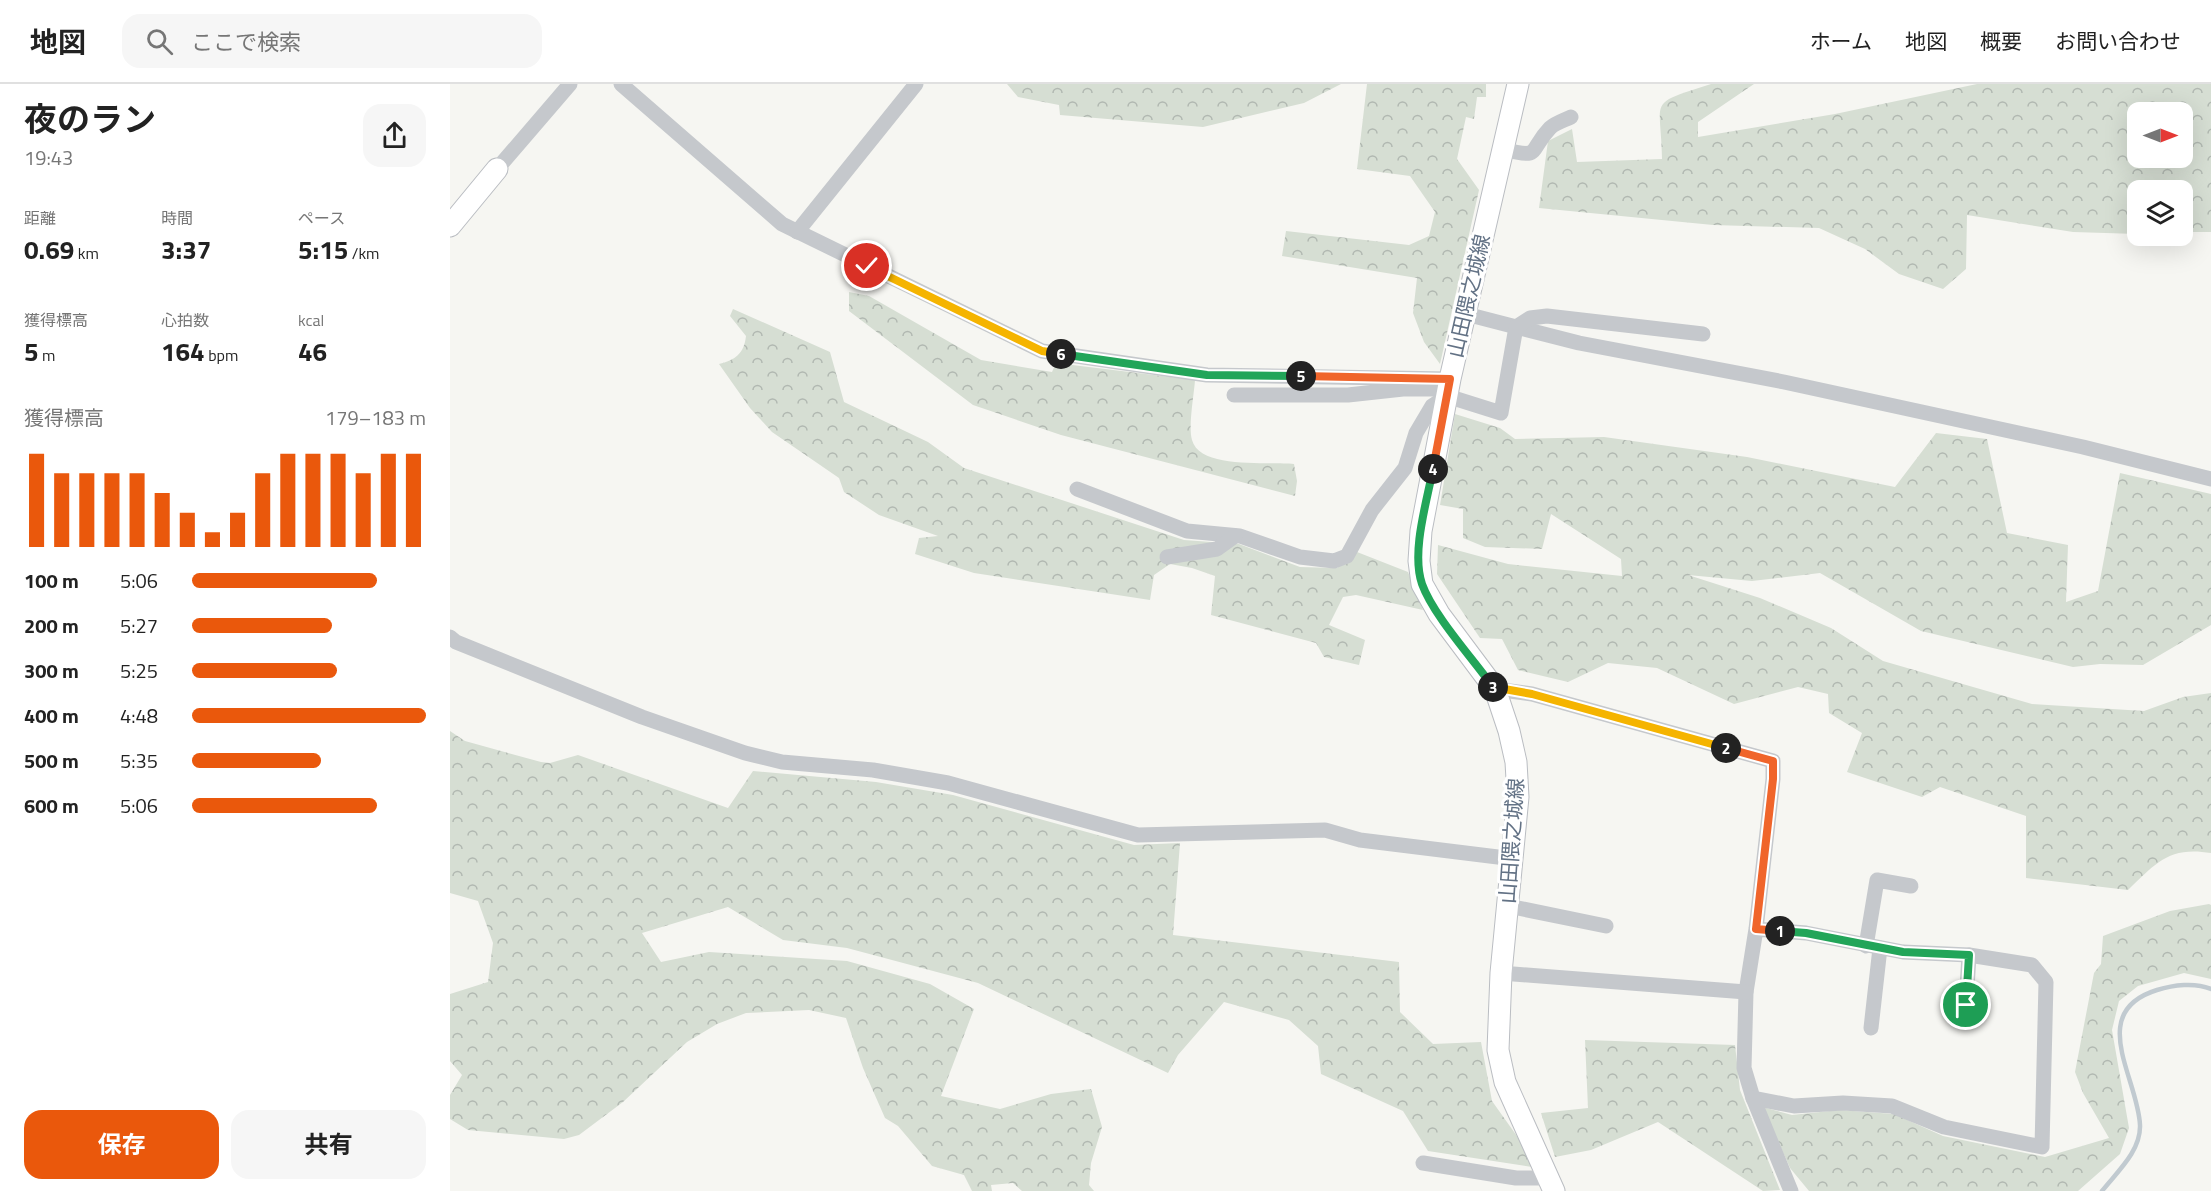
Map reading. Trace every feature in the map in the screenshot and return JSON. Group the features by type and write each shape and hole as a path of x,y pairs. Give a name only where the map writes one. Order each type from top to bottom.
{"main road":[{"name":"山田隈之城線","path":"1518,84 1449,388 1421,531 1419,561 1422,584 1439,614 1495,689 1509,731 1516,762 1518,797 1514,859 1501,974 1498,1033 1501,1066 1551,1185"},
{"path":"450,226 497,169"}],"street":[{"path":"497,169 570,84"},
{"path":"621,84 782,224 1042,351 1207,375 1449,388 1501,413 1516,327 1530,318 1547,316 1704,334"},
{"path":"797,232 916,84"},
{"path":"1502,149 1526,155 1535,152 1551,127 1571,117"},
{"path":"1466,314 1579,343 1784,382 2083,447 2211,479"},
{"path":"1234,395 1348,395 1403,389 1449,388"},
{"path":"1077,489 1187,531 1235,536 1300,557 1334,561 1347,555 1372,510 1405,468 1416,433 1432,406 1449,388"},
{"path":"1167,557 1217,549 1235,536"},
{"path":"450,637 456,642 570,690 745,753 782,762 873,770 948,783 1138,835 1325,830 1360,840 1514,859"},
{"path":"1495,689 1532,694 1773,761 1773,779 1756,929 1746,992 1744,1068 1753,1098 1791,1191"},
{"path":"1871,1028 1877,880 1911,886"},
{"path":"1508,906 1606,926"},
{"path":"1753,1098 1794,1106 1844,1103 1892,1106 1944,1127 2043,1147 2046,982 2032,965 1969,955 1873,947 1806,933 1756,929"},
{"path":"1966,1005 1969,955"},
{"path":"1501,974 1746,992"},
{"path":"1423,1163 1551,1185"}],"green space":[{"path":"1007,84 1341,84 1304,103 1203,127 1060,115 1059,105 1018,97"},
{"path":"1367,84 1486,84 1486,97 1477,97 1474,119 1466,117 1457,159 1479,190 1440,364 1424,342 1413,313 1417,278 1282,256 1286,231 1409,245 1429,236 1435,212 1410,176 1357,169"},
{"path":"1711,84 1754,84 1698,122 1698,137 1835,114 1977,84 2211,84 2211,232 2193,232 2193,180 2127,180 2127,234 2073,232 1967,215 1966,269 1943,289 1899,274 1865,249 1819,228 1713,225 1539,208 1548,141 1572,129 1577,162 1662,159 1660,114 1662,106 1676,96"},
{"path":"849,292 869,296 981,360 1052,372 1056,363 1195,380 1191,434 1198,450 1221,460 1294,464 1297,481 1295,496 1061,435 973,405 849,311"},
{"path":"733,309 830,352 844,402 928,442 964,468 1184,540 1239,544 1300,567 1337,568 1357,552 1408,572 1423,610 1356,595 1343,597 1329,625 1365,640 1359,665 1324,657 1316,643 1211,615 1215,576 1192,568 1170,564 1154,575 1150,600 974,573 915,554 919,538 938,536 879,515 844,492 839,478 772,432 750,408 719,364 738,355 745,342 746,336 730,316"},
{"path":"1455,414 1500,428 1515,439 1604,437 1747,457 1895,487 1936,433 1987,439 2007,533 2068,545 2066,602 2098,591 2120,473 2211,494 2211,625 2143,665 2100,664 2073,667 1921,631 1820,573 1752,581 1688,575 1760,598 1831,628 1883,661 2032,704 2144,711 2183,697 2211,693 2211,853 2184,852 2164,859 2128,890 2026,878 2026,816 1940,787 1922,797 1847,772 1862,733 1829,713 1828,694 1798,687 1734,704 1657,668 1608,663 1568,682 1518,670 1502,639 1480,638 1437,574 1438,545 1508,564 1622,576 1621,559 1551,514 1542,549 1485,547 1463,538 1463,509 1440,505"},
{"path":"450,731 465,741 541,762 550,763 578,755 728,808 753,771 876,782 953,795 1134,845 1180,843 1173,935 1399,962 1400,1012 1433,1044 1481,1042 1492,1101 1519,1139 1532,1167 1428,1151 1403,1111 1321,1074 1318,1046 1289,1020 1224,1002 1178,1055 1168,1073 978,983 847,948 783,940 728,907 642,933 661,962 709,952 847,961 930,984 974,1009 941,1096 1000,1109 1051,1094 1091,1089 1102,1127 1091,1163 1089,1185 1094,1191 1022,1191 1013,1183 991,1185 992,1191 972,1191 964,1175 932,1166 898,1126 885,1118 863,1068 846,1018 809,1010 746,1013 717,1024 687,1042 623,1102 579,1135 564,1139 468,1130 450,1119 450,1095 462,1075 450,1061 450,994 488,982 493,943 478,901 450,893"},
{"path":"2211,905 2211,979 2184,973 2138,986 2119,1001 2112,1030 2129,1128 2120,1154 2078,1191 1809,1191 1790,1168 1763,1107 1792,1115 1839,1110 1894,1114 1943,1136 2045,1157 2109,1138 2083,1093 2075,1072 2094,973 2101,964 2103,936 2170,911"},
{"path":"1585,1040 1735,1045 1740,1090 1780,1190 1763,1191 1658,1122 1591,1150 1555,1157 1541,1113 1588,1108"}],"waterway":[{"path":"2102,1191 2127,1161 2137,1144 2139,1135 2137,1107 2121,1048 2120,1030 2124,1014 2136,1000 2157,990 2184,985 2211,989"}],"route":[{"path":"867,266 1042,351 1207,375 1450,379 1421,531 1419,561 1422,584 1439,614 1495,689 1532,694 1773,761 1773,779 1756,929 1806,933 1903,952 1969,955 1966,1005"}]}
